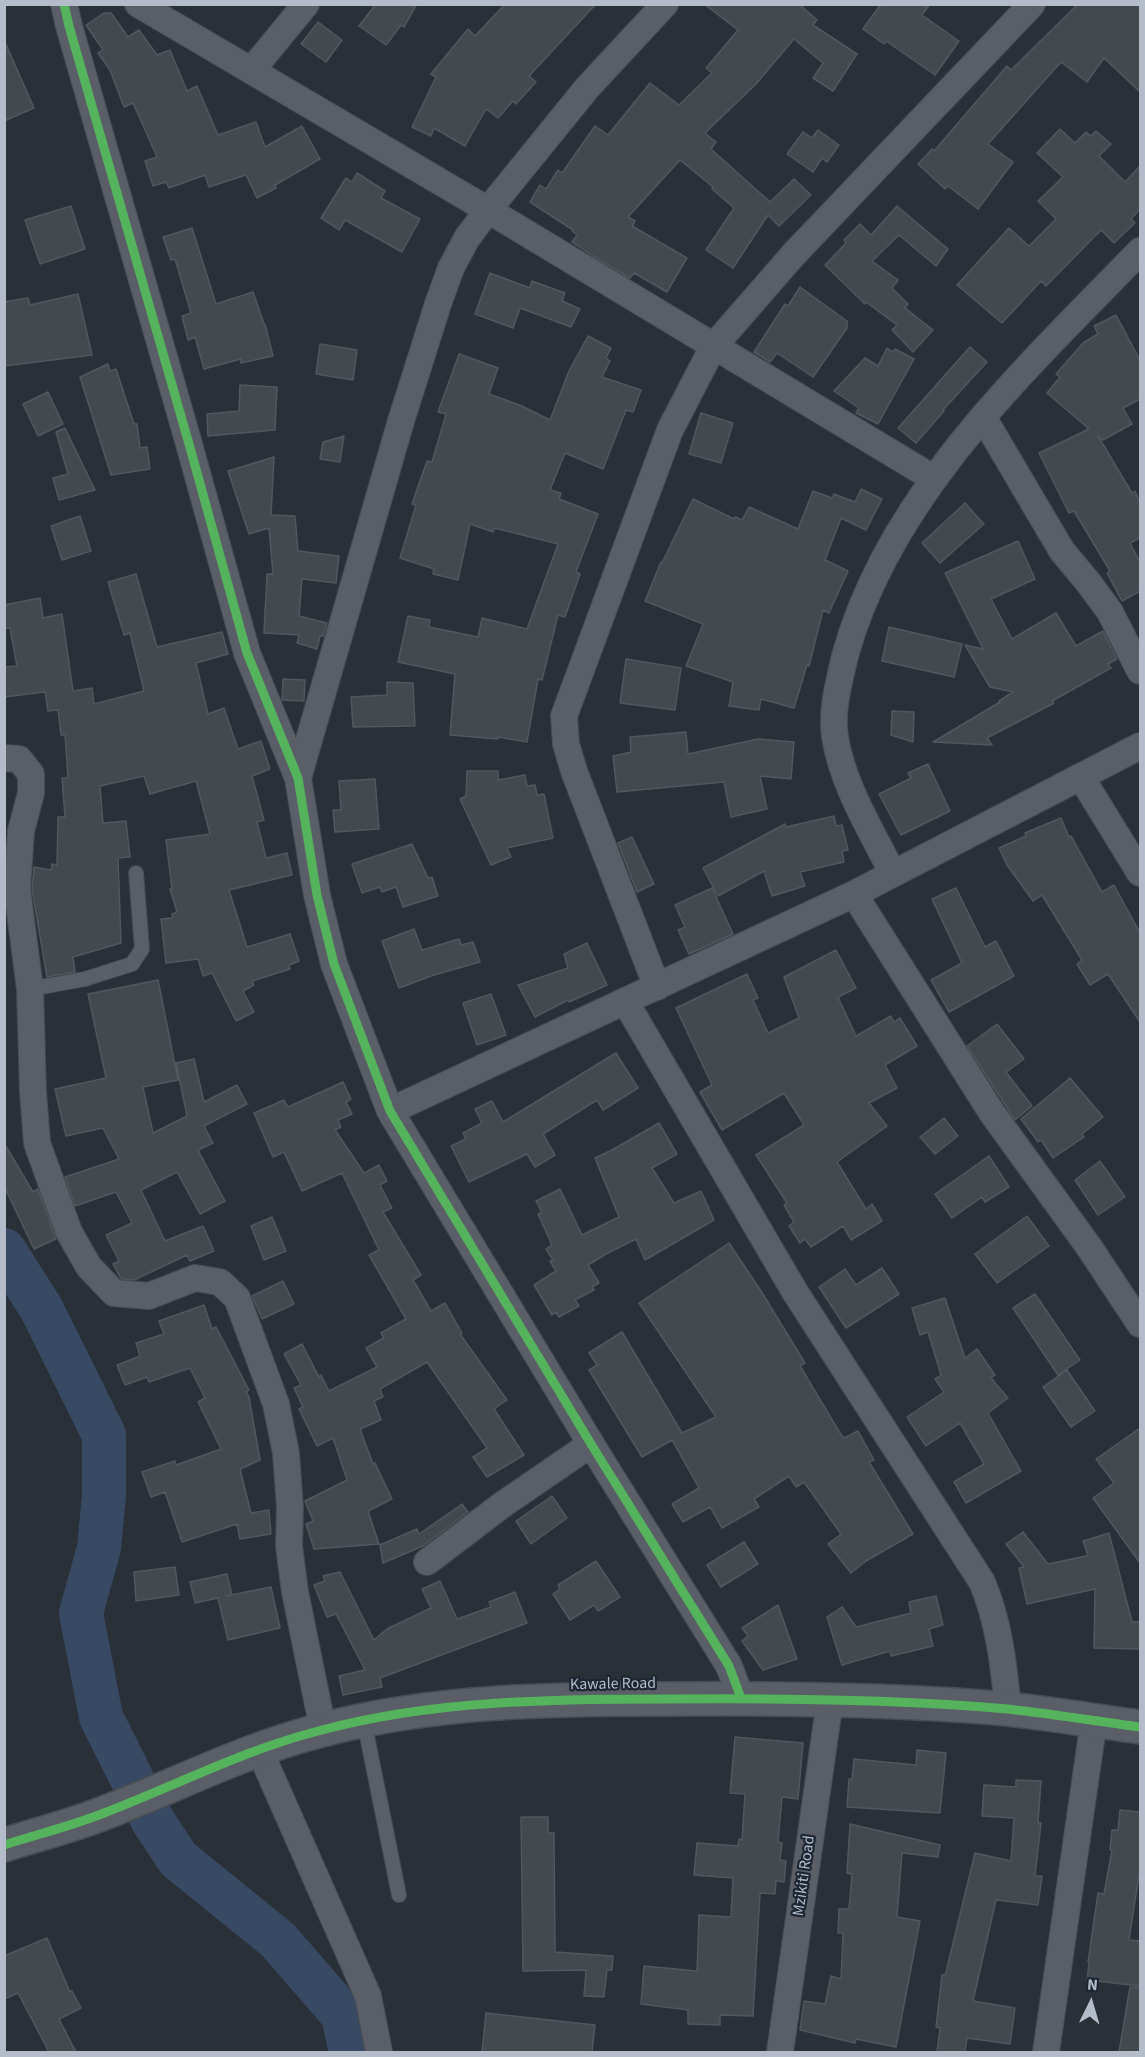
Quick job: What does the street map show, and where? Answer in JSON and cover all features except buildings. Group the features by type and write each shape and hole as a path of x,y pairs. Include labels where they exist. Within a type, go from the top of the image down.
{"street":[{"path":"64,4 247,653 298,778 317,895 334,964 390,1111 591,1444 729,1666 741,1698"},
{"path":"138,4 488,210 933,478"},
{"path":"251,71 306,4"},
{"path":"298,778 401,421 451,268 488,210 587,88 665,4"},
{"path":"657,987 574,771 566,744 564,716 670,430 713,347 794,254 1032,4"},
{"path":"893,874 843,772 835,735 835,702 851,634 887,549 933,478 983,417 1140,251"},
{"path":"983,417 1062,551 1110,612 1140,671"},
{"path":"390,1111 854,894 1140,746"},
{"path":"4,758 20,759 31,774 31,792 21,831 17,889 30,989 37,1143 69,1232 89,1267 114,1293 148,1296 195,1278 220,1282 237,1298 276,1404 286,1453 290,1508 289,1546 295,1592 323,1729"},
{"path":"1081,777 1140,873"},
{"path":"854,894 992,1113 1089,1247 1140,1324"},
{"path":"625,1001 795,1292 982,1582 991,1604 997,1629 1005,1670 1008,1710"},
{"path":"427,1562 502,1505 591,1444"},
{"name":"Kawale Road","path":"4,1845 103,1814 259,1749 323,1729 407,1712 486,1704 593,1699 741,1698 920,1703 1008,1710 1140,1727"},
{"name":"Mzikiti Road","path":"780,2052 830,1700"},
{"path":"1046,2052 1094,1720"},
{"path":"259,1749 368,1996 379,2052"}],"lane":[{"path":"30,989 85,980 132,964 142,949 136,873"},
{"path":"364,1721 399,1895"}],"waterway":[{"path":"4,1250 41,1308 104,1435 104,1495 99,1548 81,1613 101,1717 153,1821 178,1859 278,1940 343,2015 351,2052"}],"cycle path":[{"path":"64,4 247,653 298,778 317,895 334,964 390,1111 591,1444 729,1666 741,1698"},
{"path":"4,1845 92,1818 239,1757 294,1738 364,1720 451,1707 582,1700 839,1700 1008,1709 1140,1727"}]}
